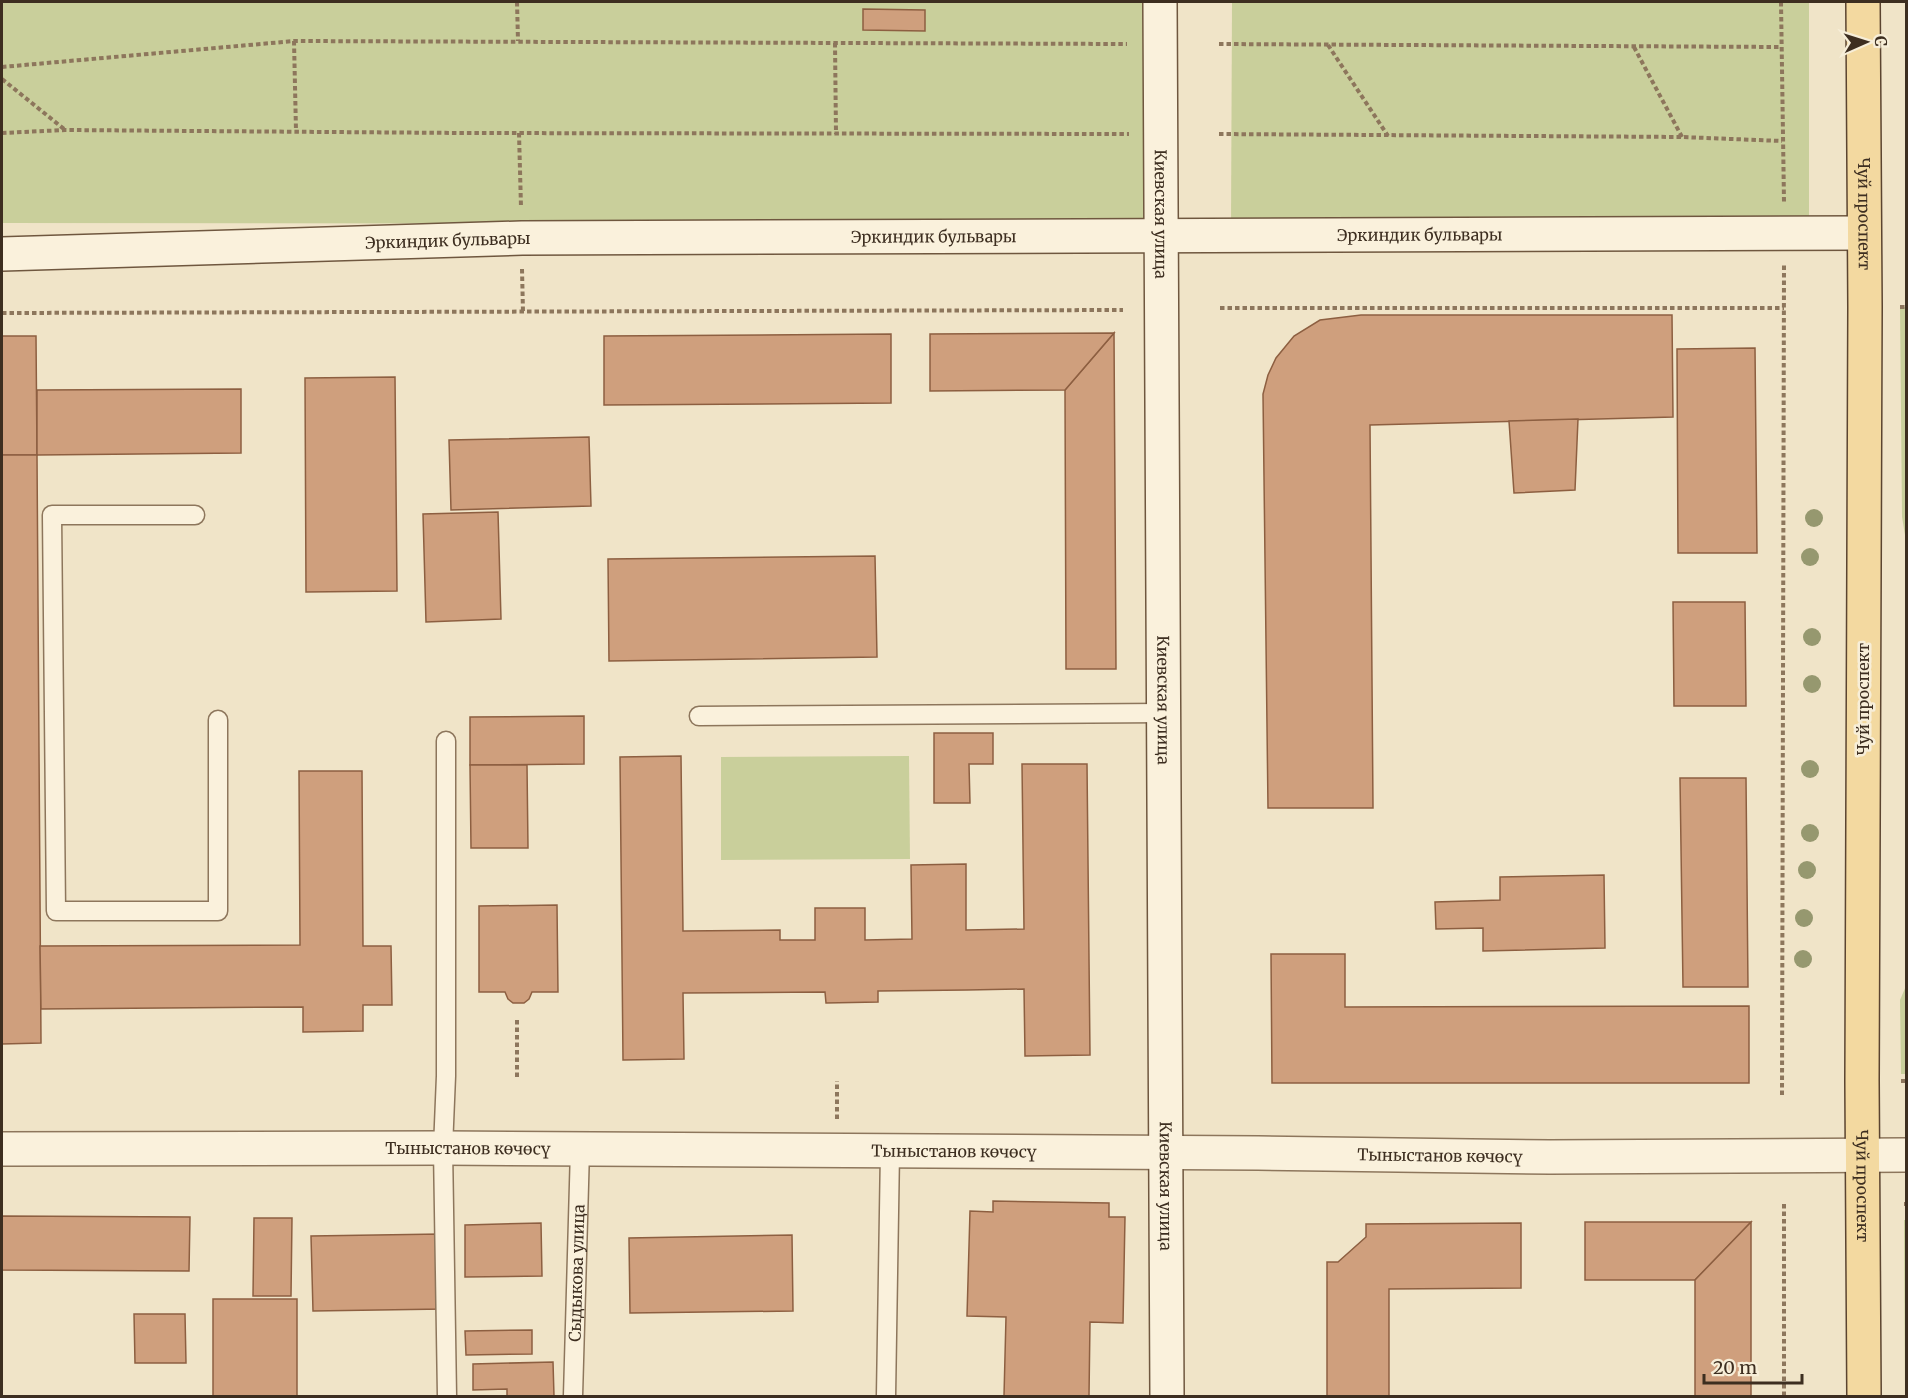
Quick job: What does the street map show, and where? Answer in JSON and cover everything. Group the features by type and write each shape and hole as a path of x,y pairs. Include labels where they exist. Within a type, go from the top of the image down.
{"main road":[{"name":"Чуй проспект","path":"1863,2 1862,1155 1864,1396"}],"street":[{"name":"Киевская улица","path":"1160,2 1167,1396"},
{"name":"Эркиндик бульвары","path":"2,254 522,238 1864,233"},
{"name":"Тыныстанов көчөсү","path":"2,1149 443,1148 1550,1157 1906,1155"}],"lane":[{"path":"195,516 52,515 56,911 218,911 218,720"},
{"path":"699,716 1164,713"},
{"path":"446,741 446,1076 443,1148 447,1396"},
{"name":"Сыдыкова улица","path":"573,1396 580,1149"},
{"path":"886,1396 890,1151"}],"path":[{"path":"517,2 518,41"},
{"path":"1781,2 1784,212"},
{"path":"294,41 296,131"},
{"path":"2,67 294,41 1132,44"},
{"path":"835,43 836,134"},
{"path":"1219,44 1781,47"},
{"path":"1328,45 1388,135"},
{"path":"1634,46 1682,137"},
{"path":"2,79 65,130"},
{"path":"2,133 65,130 1134,134"},
{"path":"1219,134 1682,137 1782,141"},
{"path":"1782,1095 1784,255"},
{"path":"1900,307 1906,307"},
{"path":"1220,308 1784,308"},
{"path":"2,313 1124,310"},
{"path":"517,1020 517,1078"},
{"path":"1901,1081 1906,1081"},
{"path":"1784,1203 1784,1396"}],"green space":[{"path":"2,2 1151,2 1152,224 2,223"},
{"path":"1232,2 1809,2 1809,223 1231,224"},
{"path":"1900,307 1906,307 1906,541 1902,517"},
{"path":"909,756 910,859 721,860 721,757"},
{"path":"1906,986 1906,1074 1901,1074 1900,1000"},
{"path":"1904,1220 1906,1220 1906,1396 1905,1396"}],"building":[{"path":"863,9 925,10 925,31 863,30"},
{"path":"1361,315 1672,315 1673,417 1370,425 1373,808 1268,808 1263,394 1276,358 1294,336 1320,320"},
{"path":"1114,333 1116,669 1066,669 1065,390"},
{"path":"1114,333 1065,390 930,391 930,334"},
{"path":"891,334 891,403 604,405 604,336"},
{"path":"2,336 36,336 37,455 2,455"},
{"path":"1755,348 1757,553 1678,553 1677,349"},
{"path":"395,377 397,591 306,592 305,378"},
{"path":"241,389 241,453 37,455 37,390"},
{"path":"1578,419 1575,490 1514,493 1509,421"},
{"path":"589,437 591,506 451,510 449,440"},
{"path":"2,455 37,455 41,1043 2,1044"},
{"path":"498,512 501,619 426,622 423,514"},
{"path":"875,556 877,657 609,661 608,559"},
{"path":"1673,602 1745,602 1746,706 1674,706"},
{"path":"584,716 584,764 470,765 470,717"},
{"path":"934,733 993,733 993,764 969,764 970,803 934,803"},
{"path":"681,756 683,931 780,930 780,940 815,940 815,908 865,908 865,940 912,939 911,865 966,864 966,930 1024,929 1022,764 1087,764 1090,1055 1025,1056 1024,989 878,991 878,1002 826,1003 825,992 683,993 684,1059 623,1060 620,757"},
{"path":"470,765 527,765 528,848 471,848"},
{"path":"299,771 362,771 363,946 391,946 392,1005 363,1005 363,1031 303,1032 303,1007 41,1009 40,946 300,945"},
{"path":"1680,778 1746,778 1748,987 1683,987"},
{"path":"1604,875 1605,948 1483,951 1483,928 1436,929 1435,902 1500,900 1500,877"},
{"path":"557,905 558,992 532,992 524,1003 513,1003 505,992 479,992 479,906"},
{"path":"1271,954 1345,954 1345,1007 1749,1006 1749,1083 1272,1083"},
{"path":"993,1201 1109,1203 1109,1217 1125,1217 1123,1323 1090,1322 1089,1396 1004,1396 1006,1317 967,1316 970,1211 993,1212"},
{"path":"2,1216 190,1217 189,1271 2,1270"},
{"path":"254,1218 292,1218 291,1296 253,1296"},
{"path":"1585,1222 1751,1222 1695,1280 1585,1280"},
{"path":"1751,1222 1751,1396 1695,1396 1695,1280"},
{"path":"541,1223 542,1276 465,1277 465,1225"},
{"path":"1521,1223 1521,1288 1389,1289 1389,1396 1327,1396 1327,1262 1338,1262 1366,1237 1366,1224"},
{"path":"441,1234 443,1309 313,1311 311,1236"},
{"path":"792,1235 793,1311 630,1313 629,1238"},
{"path":"213,1299 297,1299 297,1396 213,1396"},
{"path":"134,1314 185,1314 186,1363 135,1363"},
{"path":"532,1330 532,1354 466,1355 465,1331"},
{"path":"553,1362 554,1396 507,1396 507,1389 473,1390 473,1364"}]}
